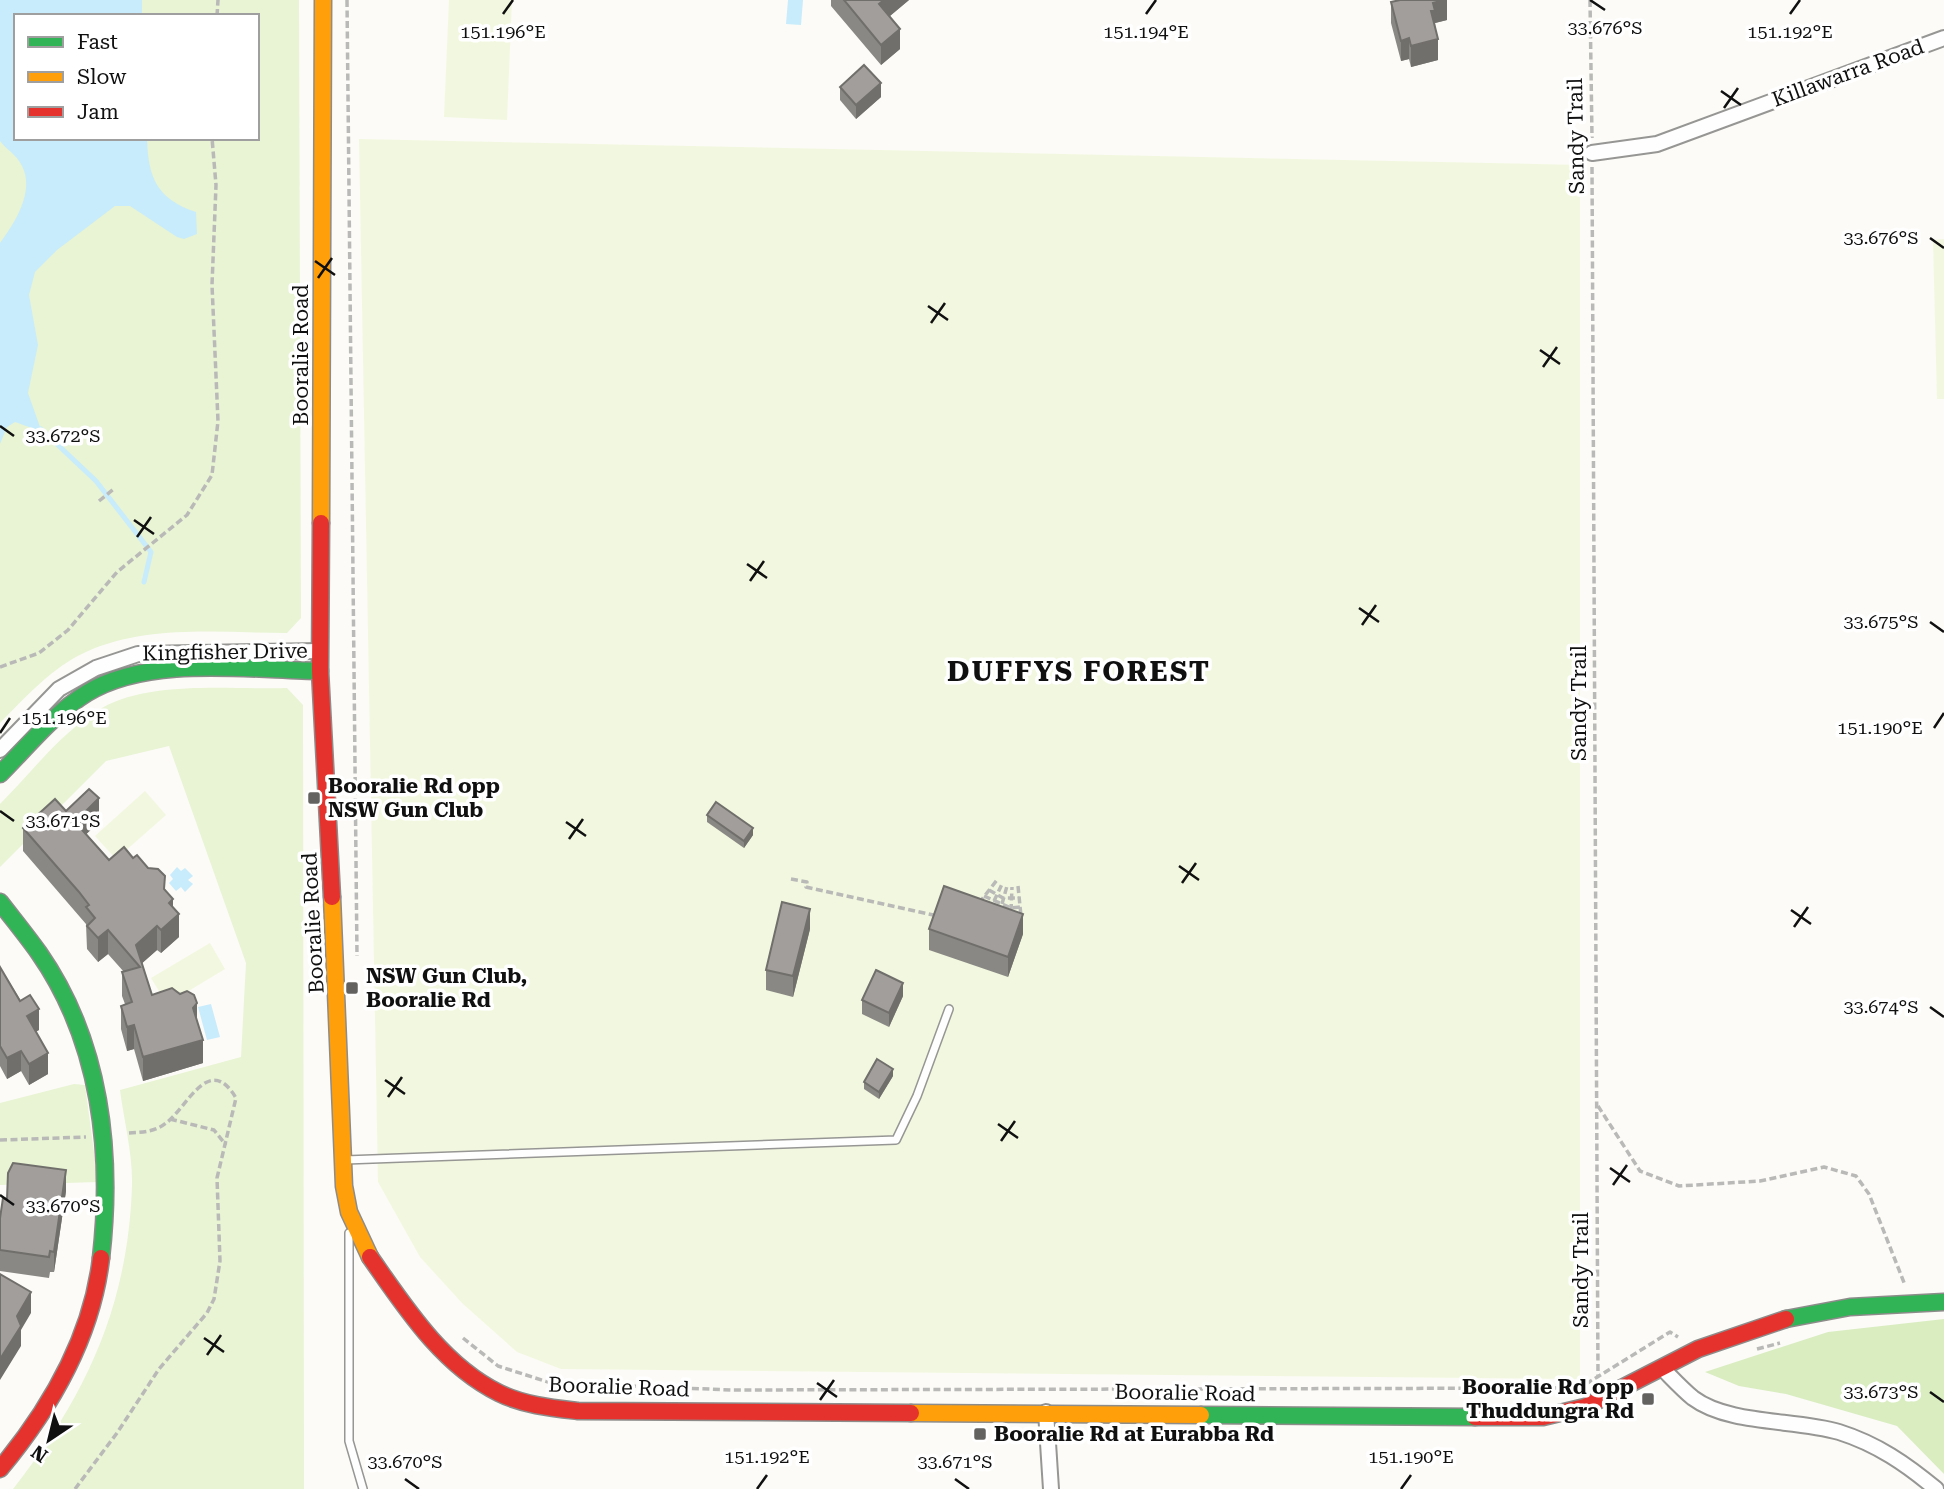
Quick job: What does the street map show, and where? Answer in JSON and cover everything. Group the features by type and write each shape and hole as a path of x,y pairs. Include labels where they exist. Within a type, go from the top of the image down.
{"street":[{"name":"Booralie Road","path":"323,0 320,671 344,1186 349,1212 363,1247 420,1328 481,1382 501,1394 527,1402 578,1410 1543,1417 1566,1415 1594,1405 1697,1350 1803,1315 1944,1302"},
{"name":"Killawarra Road","path":"1592,153 1657,144 1944,37"},
{"name":"Kingfisher Drive","path":"0,750 59,690 96,668 138,654 320,652"},
{"name":"Kingfisher Drive","path":"0,774 62,712 88,692 117,678 151,671 320,671"},
{"path":"0,902 40,952 84,1042 103,1105 109,1183 107,1228 89,1314 55,1392 30,1433 0,1469"},
{"path":"1662,1368 1694,1398 1706,1405 1741,1415 1818,1427 1866,1442 1899,1459 1936,1489"},
{"path":"1046,1412 1051,1489"}],"lane":[{"path":"344,1160 897,1140 917,1096 949,1009"},
{"path":"349,1212 349,1441 363,1489"}],"path":[{"path":"347,0 357,957"},
{"name":"Sandy Trail","path":"1590,0 1598,1376 1594,1405"},
{"path":"0,667 50,646 77,621 117,572 181,522 200,499 212,475 216,454 218,366 212,285 216,185 212,140"},
{"path":"99,501 116,488"},
{"path":"791,878 807,882 806,887 940,917"},
{"path":"978,904 997,880"},
{"path":"989,910 1002,884"},
{"path":"999,914 1003,898 1010,886 1011,918"},
{"path":"1018,886 1023,928"},
{"path":"989,890 1003,898 1019,898"},
{"path":"984,896 1011,908 1020,906"},
{"path":"75,1489 117,1433 159,1369 207,1313 214,1299 220,1261 217,1178 236,1098 230,1088 220,1081 207,1081 197,1087 170,1119 153,1131 129,1133"},
{"path":"1596,1104 1640,1171 1679,1186 1760,1181 1824,1167 1856,1176 1869,1194 1913,1303"},
{"path":"170,1119 214,1130 226,1145"},
{"path":"0,1140 88,1137"},
{"path":"457,1333 498,1366 551,1383 720,1390 1580,1388 1670,1332 1697,1350"},
{"path":"1755,1350 1781,1343"}],"green space":[{"path":"0,0 299,0 301,618 287,633 185,632 134,637 86,652 40,683 0,723"},
{"path":"449,0 512,0 507,120 444,117"},
{"path":"359,139 1580,165 1580,1379 561,1369 517,1352 462,1303 420,1257 378,1182"},
{"path":"1944,239 1944,399 1937,399 1933,240"},
{"path":"192,688 287,688 303,705 304,1489 13,1489 62,1419 82,1384 112,1310 129,1230 132,1186 130,1150 120,1090 241,1057 246,963 169,746 106,761 0,867 0,804 74,728 102,708 122,699 144,693"},
{"path":"145,791 166,815 116,859 95,836"},
{"path":"210,943 225,969 167,1004 151,978"},
{"path":"74,1084 85,1085 98,1182 0,1185 0,1103"},
{"path":"1944,1319 1944,1474 1897,1426 1786,1394 1739,1386 1705,1372 1828,1332"}],"water":[{"path":"0,0 142,0 142,14 14,14 14,140 147,140 152,175 163,193 182,207 196,212 197,234 184,239 177,237 130,206 115,206 57,250 35,272 29,295 38,345 28,393 40,427 37,430 15,422 7,427 0,444 0,243 22,206 26,186 20,162 0,141"},
{"path":"788,0 803,0 801,25 786,24"},
{"path":"177,867 181,871 185,868 193,876 188,880 193,884 185,892 181,887 176,891 169,883 173,879 170,875"},
{"path":"211,1004 220,1037 207,1040 198,1007"}],"building":[{"path":"844,0 884,0 879,4 900,29 881,45"},
{"path":"1444,0 1433,3 1435,11 1431,11 1438,39 1411,46 1409,38 1401,41 1391,2"},
{"path":"864,65 881,83 856,105 840,87"},
{"path":"89,789 99,798 75,822 109,860 124,847 133,858 137,855 148,868 158,869 165,876 164,889 173,899 169,903 179,914 161,930 157,926 136,945 152,995 172,988 180,994 187,991 194,995 197,1003 193,1008 203,1040 143,1057 134,1025 127,1027 121,1006 132,1002 122,972 140,967 108,930 98,938 87,926 95,918 86,907 89,905 23,828 55,799 66,811"},
{"path":"716,802 753,828 744,841 707,815"},
{"path":"944,886 1023,914 1008,957 929,929"},
{"path":"782,902 810,909 793,976 766,970"},
{"path":"0,967 20,1001 30,995 39,1009 27,1016 48,1053 29,1064 21,1051 7,1058 0,1046"},
{"path":"876,970 903,983 889,1013 862,1000"},
{"path":"877,1059 893,1069 879,1092 864,1082"},
{"path":"13,1163 66,1170 54,1252 50,1251 49,1257 0,1250 0,1218 3,1198 7,1199 8,1173"},
{"path":"0,1274 31,1292 17,1316 21,1326 0,1359"}],"waterway":[{"path":"41,429 96,481 151,552 144,582"}],"traffic: fast":[{"path":"0,774 41,731 75,701 112,681 140,673 200,667 320,671"},
{"path":"0,902 39,953 60,987 77,1023 89,1061 103,1139 105,1179 101,1258"},
{"path":"1786,1319 1850,1307 1944,1302"},
{"path":"1201,1415 1475,1417"}],"traffic: slow":[{"path":"321,523 323,0"},
{"path":"332,897 344,1186 349,1212 370,1257"},
{"path":"911,1413 1201,1415"}],"traffic: jam":[{"path":"321,523 320,671 332,897"},
{"path":"370,1257 411,1315 442,1351 479,1381 518,1400 578,1411 911,1413"},
{"path":"0,1469 36,1422 66,1370 88,1315 101,1258"},
{"path":"1475,1417 1543,1417 1585,1407 1698,1349 1786,1319"}],"place":[{"name":"Booralie Rd opp NSW Gun Club","path":"314,798"},
{"name":"NSW Gun Club, Booralie Rd","path":"352,988"},
{"name":"Booralie Rd opp Thuddungra Rd","path":"1648,1399"},
{"name":"Booralie Rd at Eurabba Rd","path":"980,1434"}],"district":[{"name":"DUFFYS FOREST","path":"1079,671"}]}
